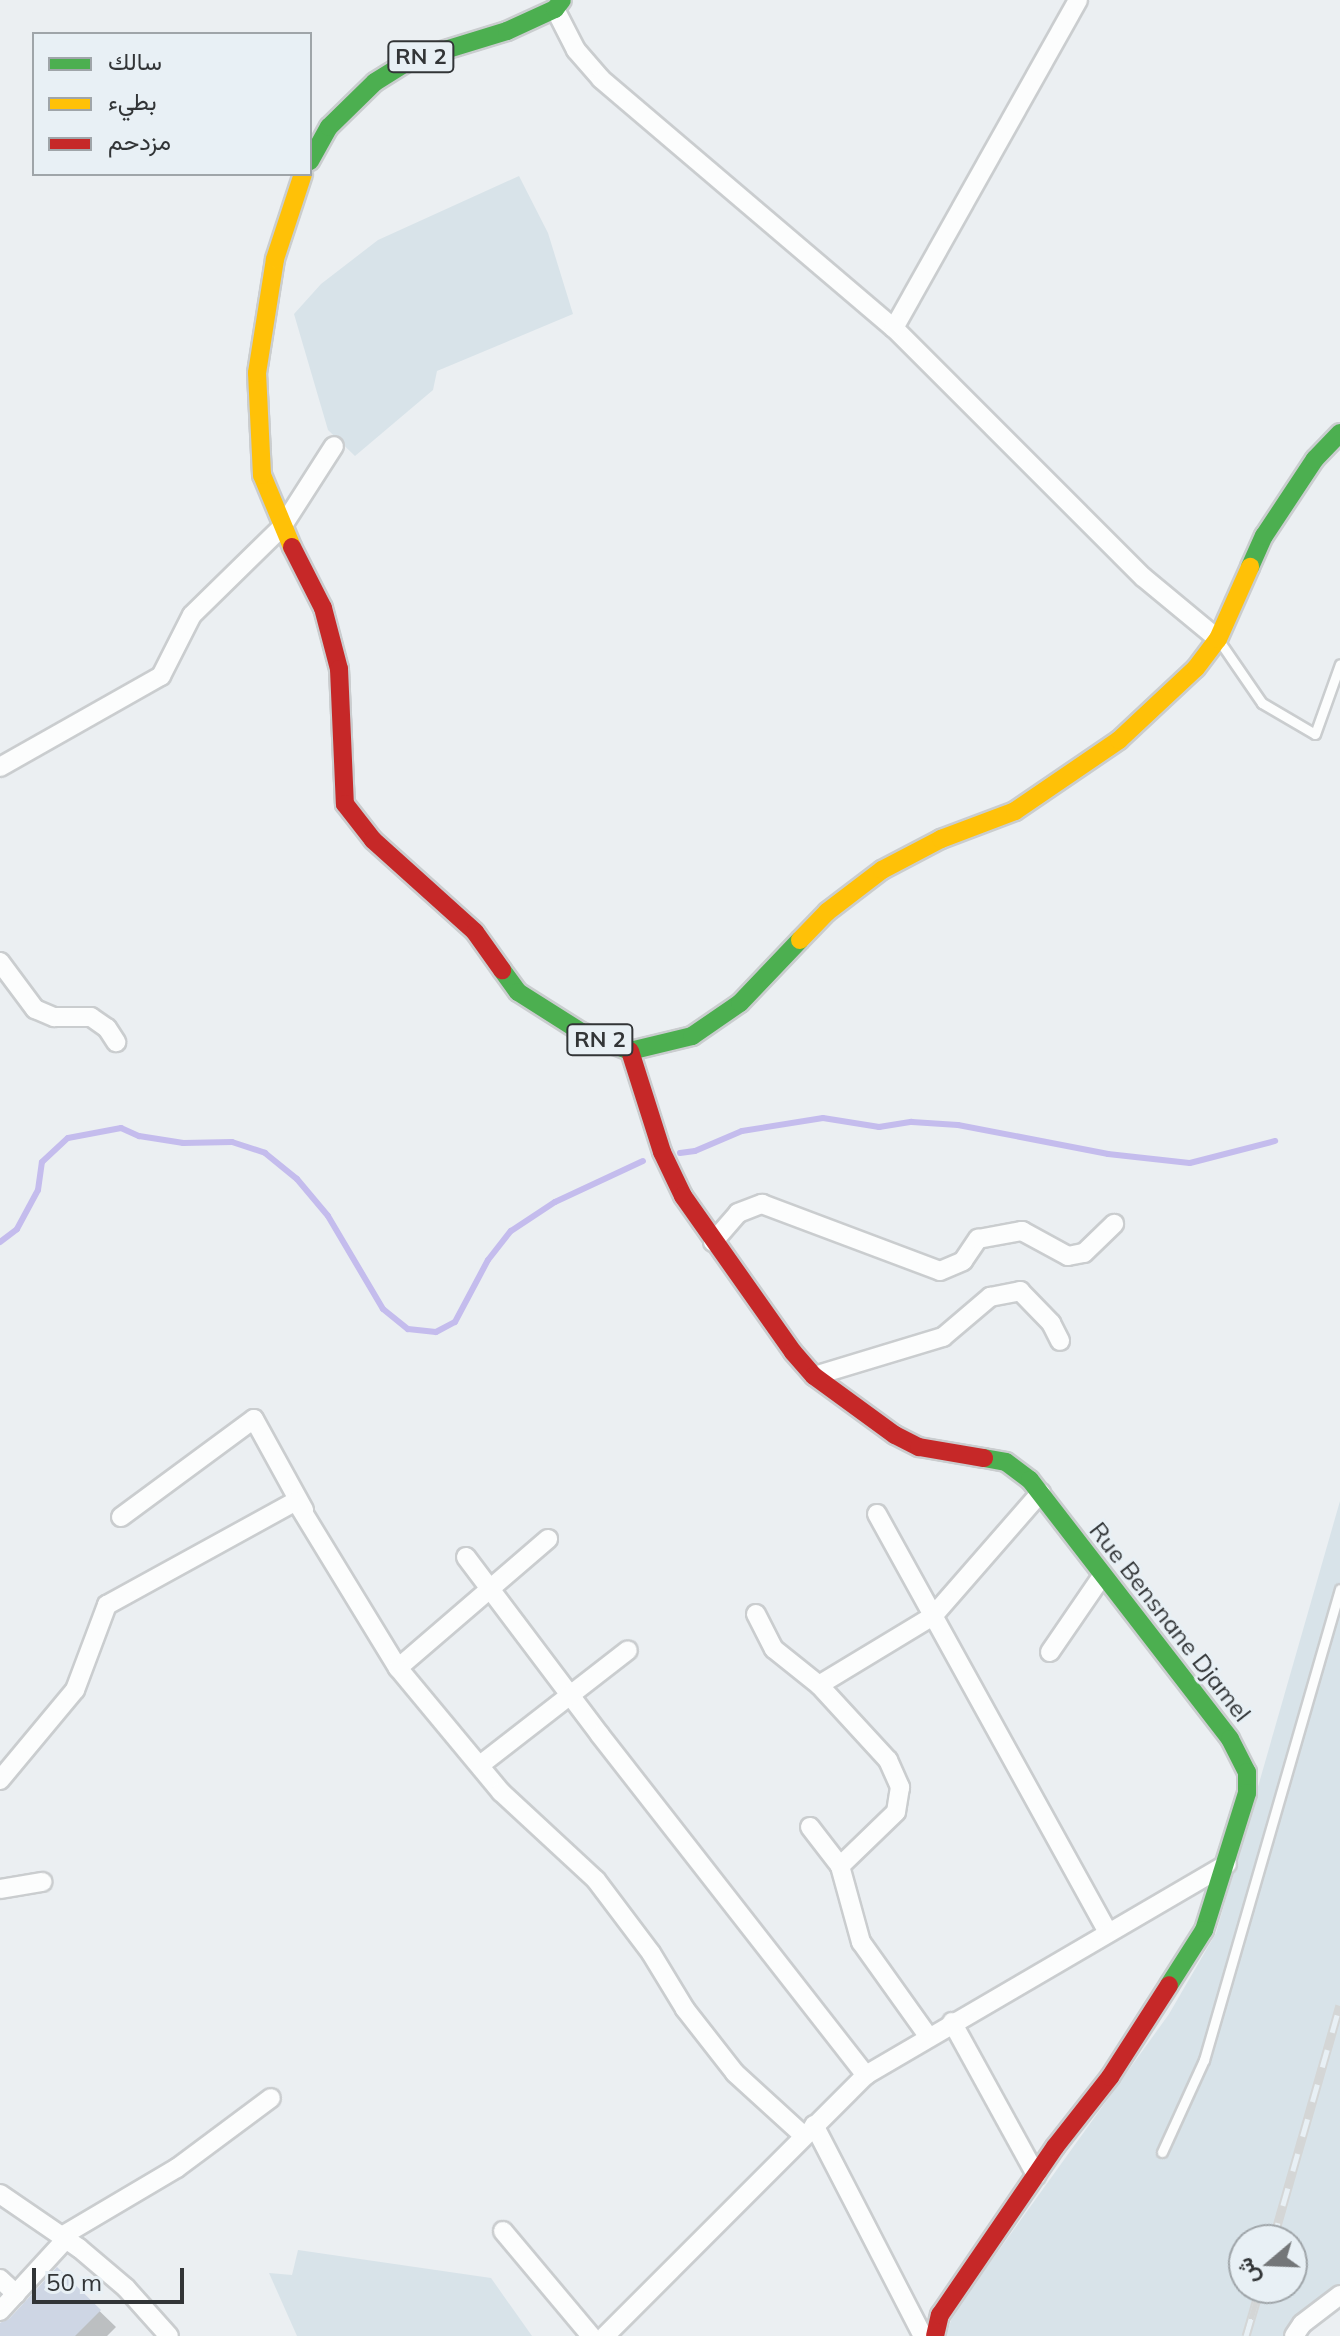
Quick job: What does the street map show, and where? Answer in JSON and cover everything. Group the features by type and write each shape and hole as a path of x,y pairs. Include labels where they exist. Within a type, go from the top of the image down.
{"main road":[{"name":"RN 2","path":"312,157 329,127 375,82 409,61 507,31 559,5"},
{"name":"RN 2","path":"302,176 275,259 257,373 262,475 282,527 323,608 339,669 345,804 373,840 475,932 518,992 581,1032 630,1051 692,1036 740,1003 827,912 882,870 941,839 1015,811 1119,740 1196,668 1218,639 1264,536 1315,459 1340,433"},
{"name":"Rue Bensnane Djamel","path":"630,1051 662,1152 683,1196 713,1242 814,1376 895,1435 919,1447 1006,1462 1041,1492 1102,1576 1239,1751 1247,1772 1247,1793 1204,1930 1110,2077 1036,2175 940,2315 935,2336"}],"street":[{"path":"894,328 1078,0"},
{"path":"559,5 576,50 601,79 894,328 1143,577 1218,639"},
{"path":"0,767 161,676 192,615 282,527 334,446"},
{"path":"0,962 35,1009 48,1016 91,1017 107,1028 116,1042"},
{"path":"713,1242 738,1213 762,1204 940,1271 963,1261 978,1239 1022,1231 1068,1256 1084,1253 1114,1224"},
{"path":"814,1376 943,1337 990,1297 1020,1291 1051,1323 1060,1341"},
{"path":"121,1517 254,1419 309,1520 398,1668 501,1792 596,1880 651,1953 685,2009 735,2073 809,2130 923,2336"},
{"path":"819,1685 933,1616 1041,1492"},
{"path":"0,1780 75,1690 107,1605 296,1501 309,1520"},
{"path":"877,1514 1108,1933"},
{"path":"398,1668 548,1539"},
{"path":"466,1557 866,2075"},
{"path":"1050,1652 1102,1576"},
{"path":"756,1614 774,1649 819,1685 888,1760 900,1787 896,1812 840,1866"},
{"path":"480,1765 628,1650"},
{"path":"810,1827 840,1866 861,1942 928,2036"},
{"path":"605,2336 866,2075 1227,1864"},
{"path":"0,1889 42,1882"},
{"path":"952,2022 1036,2175"},
{"path":"0,2311 64,2237 177,2168 271,2098"},
{"path":"0,2194 64,2237 126,2288 169,2336"},
{"path":"503,2231 591,2336"},
{"path":"0,2279 16,2294"},
{"path":"1294,2336 1302,2324 1340,2295"}],"lane":[{"path":"1218,639 1262,703 1315,734 1340,664"},
{"path":"1162,2152 1204,2060 1340,1589"}],"shaded area":[{"path":"519,176 548,233 573,314 437,371 433,390 355,456 328,430 294,314 321,284 378,240"},
{"path":"1340,1501 1340,2295 1299,2336 946,2336 953,2314 1169,2014 1216,1933"},
{"path":"298,2250 491,2278 532,2336 297,2336 269,2273 292,2275"}],"building":[{"path":"57,2267 101,2310 75,2336 0,2336 0,2323 9,2319"}],"waterway":[{"path":"680,1153 695,1151 742,1131 823,1118 879,1127 912,1122 958,1125 1108,1154 1190,1163 1275,1141"},
{"path":"0,1242 17,1229 38,1190 42,1162 68,1138 121,1128 139,1136 183,1143 232,1142 265,1153 297,1179 328,1216 383,1309 408,1329 436,1332 455,1322 488,1260 511,1231 555,1202 643,1161"}],"railway":[{"path":"1278,2224 1340,2005"},
{"path":"1246,2336 1255,2304"}],"traffic: fast":[{"path":"312,157 329,127 375,82 409,61 507,31 555,9 562,0"},
{"path":"1250,567 1264,536 1315,459 1340,433"},
{"path":"502,970 518,992 581,1032 630,1051 692,1036 740,1003 800,940"},
{"path":"984,1458 1006,1462 1030,1480 1230,1739 1247,1772 1247,1793 1204,1930 1169,1985"}],"traffic: slow":[{"path":"292,547 262,475 257,373 275,259 302,176"},
{"path":"800,940 827,912 882,870 941,839 1015,811 1119,740 1196,668 1218,639 1250,567"}],"traffic: jam":[{"path":"292,547 323,608 339,669 345,804 373,840 475,932 502,970"},
{"path":"630,1051 662,1152 683,1196 793,1352 814,1376 895,1435 919,1447 984,1458"},
{"path":"935,2336 940,2315 1055,2147 1110,2077 1169,1985"}]}
